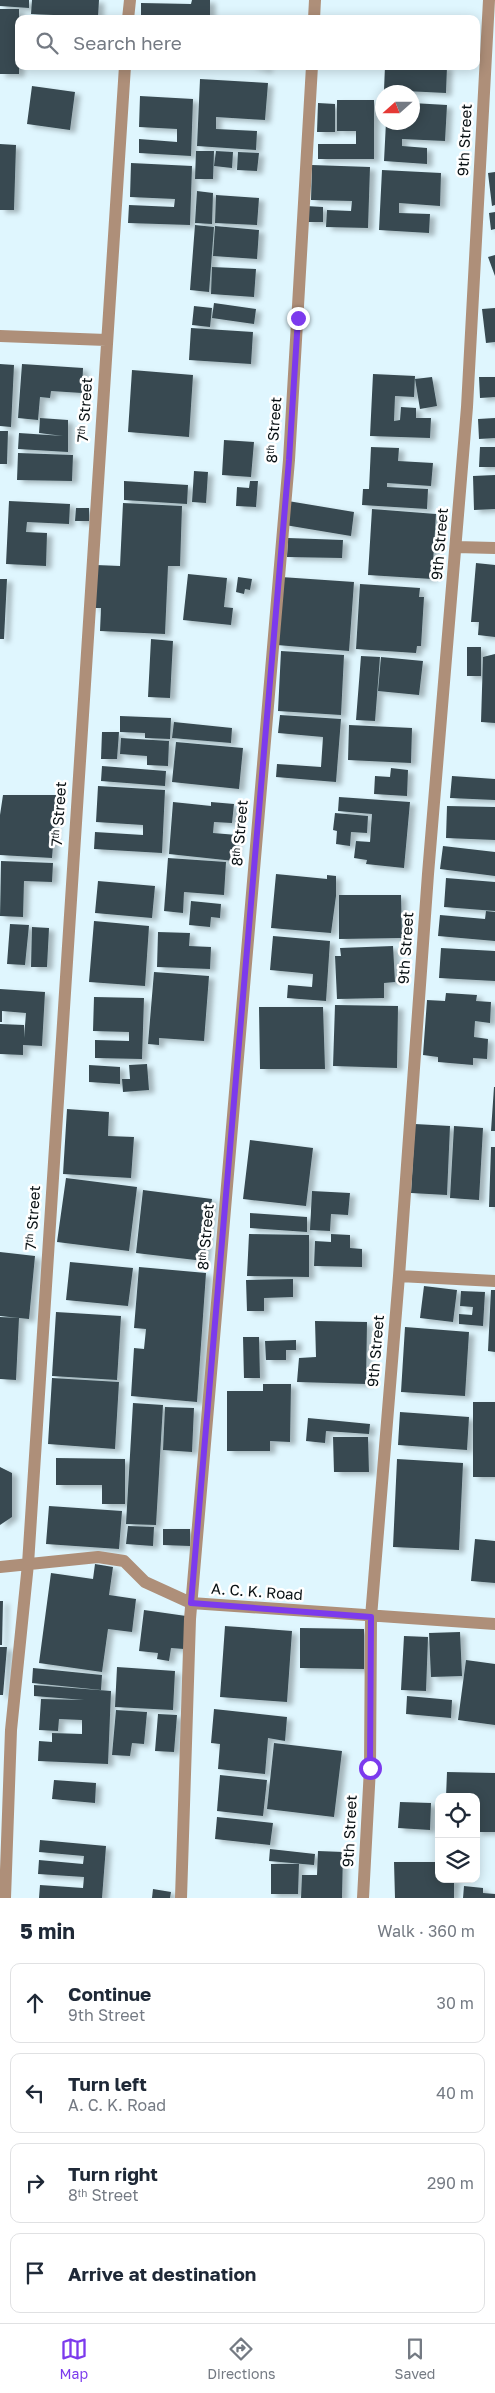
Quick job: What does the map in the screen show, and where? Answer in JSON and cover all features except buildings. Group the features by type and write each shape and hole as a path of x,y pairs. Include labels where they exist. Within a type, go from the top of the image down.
{"street":[{"path":"128,15 130,0"},
{"path":"314,15 315,0"},
{"name":"9th Street","path":"363,1898 370,1768 371,1617 399,1276 428,874 467,407 489,0"},
{"name":"7ᵗʰ Street","path":"5,1898 11,1730 28,1564 125,70"},
{"name":"8ᵗʰ Street","path":"181,1898 191,1603 289,460 312,70"},
{"path":"0,336 106,340"},
{"path":"456,548 495,548"},
{"path":"399,1276 495,1281"},
{"name":"A. C. K. Road","path":"0,1567 98,1557 124,1561 145,1582 191,1603 371,1617 495,1624"}],"route":[{"path":"298,318 289,460 191,1603 371,1617 370,1768"}]}
